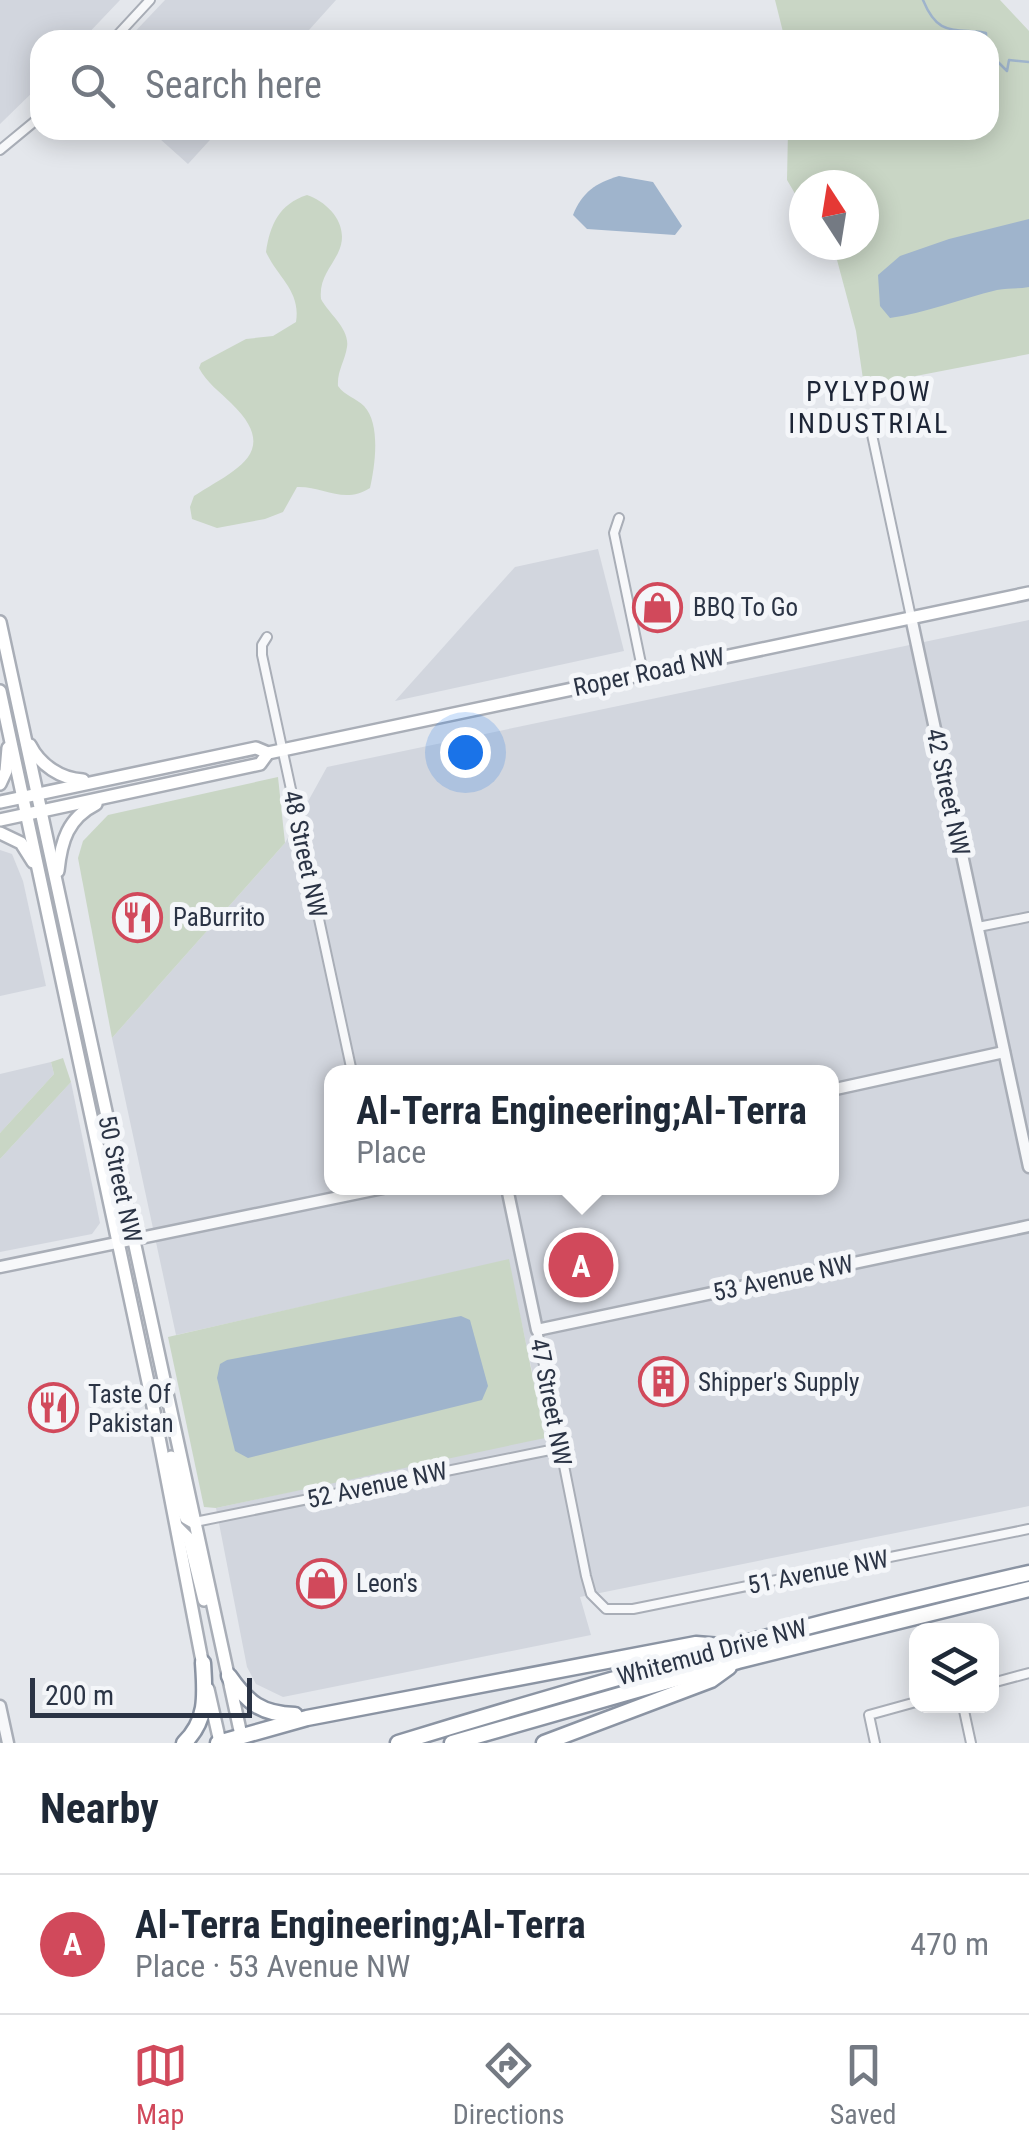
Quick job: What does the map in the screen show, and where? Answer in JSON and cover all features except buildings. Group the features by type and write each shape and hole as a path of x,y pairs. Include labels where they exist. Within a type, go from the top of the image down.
{"highway":[{"name":"Whitemud Drive NW","path":"452,1743 735,1654 1029,1573"},
{"name":"Whitemud Drive NW","path":"398,1743 572,1690 1029,1589"},
{"path":"219,1742 321,1715 696,1644 735,1654 711,1680 544,1743"},
{"path":"184,1743 197,1728 203,1712 203,1663"},
{"path":"229,1676 250,1704 261,1711 321,1715"}],"main road":[{"name":"Roper Road NW","path":"0,802 256,748 268,753 283,750 1029,592"},
{"name":"50 Street NW","path":"0,622 241,1735"},
{"name":"50 Street NW","path":"0,691 151,1396 219,1742"},
{"path":"24,732 40,762 51,769 74,779 102,780"},
{"path":"0,784 7,764 9,733"},
{"name":"Roper Road NW","path":"0,820 260,764 268,753"},
{"path":"56,885 60,850 68,828 80,814 109,797"},
{"path":"0,833 21,843 39,871"},
{"path":"151,1396 168,1443 183,1511 186,1518 195,1522"},
{"path":"177,1527 188,1539 206,1608 220,1636"}],"street":[{"path":"122,30 150,0"},
{"path":"0,150 30,125"},
{"name":"42 Street NW","path":"868,416 1029,1167"},
{"path":"618,518 614,533 643,673"},
{"name":"48 Street NW","path":"267,637 262,655 350,1065"},
{"path":"978,927 1029,917"},
{"path":"839,1088 1004,1052"},
{"path":"0,1267 346,1195"},
{"name":"47 Street NW","path":"508,1195 591,1594 606,1610"},
{"name":"53 Avenue NW","path":"537,1330 1029,1226"},
{"name":"52 Avenue NW","path":"195,1522 560,1448"},
{"name":"51 Avenue NW","path":"606,1610 633,1610 1029,1529"},
{"path":"999,1681 1029,1673"},
{"path":"876,1743 870,1715 909,1704"},
{"path":"0,1706 8,1743"},
{"path":"964,1713 972,1743"}],"shaded area":[{"path":"0,0 120,0 92,30 30,30 30,95 0,124"},
{"path":"165,0 336,0 309,30 136,30"},
{"path":"161,140 210,140 188,164"},
{"path":"598,549 624,651 395,701 515,567"},
{"path":"1029,620 1029,1506 580,1597 591,1635 283,1697 256,1684 247,1667 216,1508 546,1436 508,1260 176,1335 112,1038 285,843 327,767"},
{"path":"0,850 12,854 23,881 46,986 0,996"},
{"path":"51,1062 54,1074 0,1133 0,1074"},
{"path":"71,1082 100,1223 92,1234 0,1252 0,1159"}],"green space":[{"path":"775,0 1000,0 1029,31 1029,354 864,386 856,331 837,260 879,260 879,170 789,170 789,183 788,140 999,140 999,30 782,30"},
{"path":"307,195 330,210 342,234 338,253 323,280 321,299 347,340 338,386 364,406 373,423 375,457 370,488 342,495 297,487 283,512 217,528 192,519 190,507 194,496 246,459 253,436 246,421 199,368 201,363 246,339 273,336 296,322 292,293 266,252 277,217 289,204"},
{"path":"278,777 285,843 112,1038 78,858 83,841 108,815"},
{"path":"63,1058 71,1082 0,1159 0,1133 54,1074 51,1062"},
{"path":"509,1259 545,1438 216,1508 204,1507 168,1337"}],"water":[{"path":"619,176 653,182 682,226 675,235 587,229 573,215 591,190"},
{"path":"1029,219 1029,287 997,290 890,318 880,306 878,275 900,256"},
{"path":"461,1316 470,1320 488,1386 482,1400 248,1458 235,1451 217,1378 220,1364"}],"waterway":[{"path":"923,0 934,19 953,30"},
{"path":"999,63 1007,71 1009,60 1029,62"}],"place":[{"name":"BBQ To Go","path":"658,607"},
{"name":"PaBurrito","path":"138,917"},
{"name":"Al-Terra Engineering;Al-Terra","path":"581,1265"},
{"name":"Shipper's Supply","path":"663,1382"},
{"name":"Taste Of Pakistan","path":"53,1408"},
{"name":"Leon's","path":"321,1583"}],"district":[{"name":"PYLYPOW INDUSTRIAL","path":"869,407"}]}
